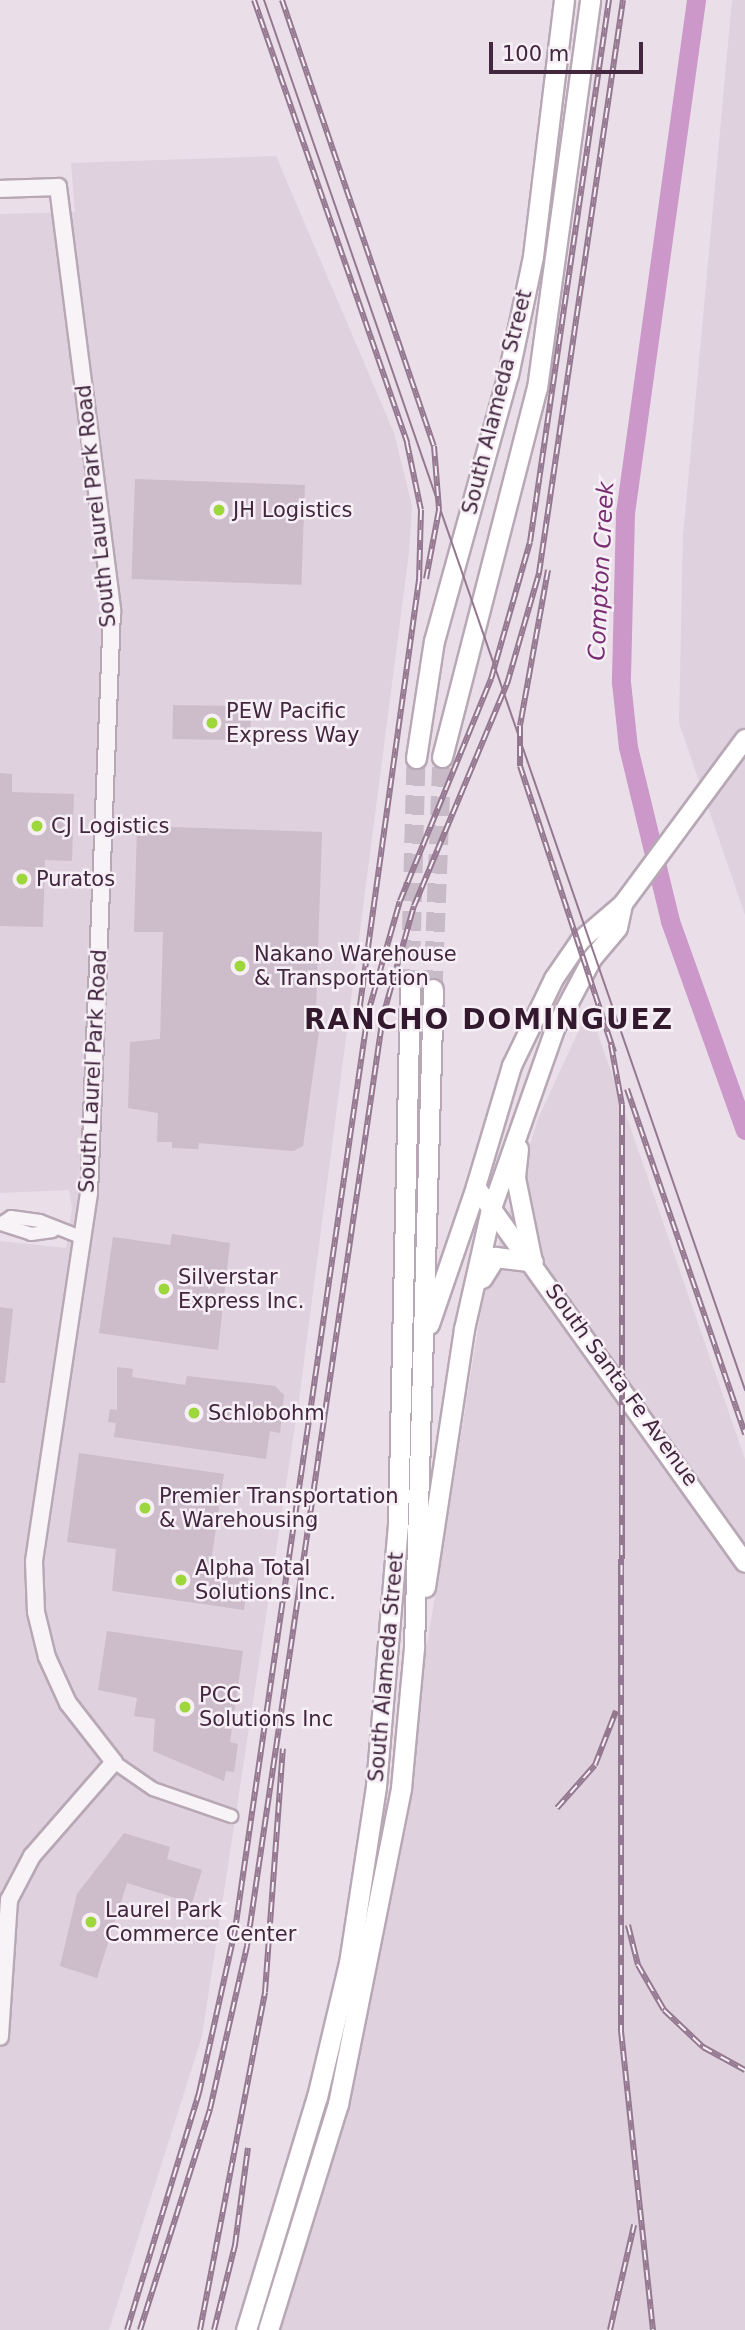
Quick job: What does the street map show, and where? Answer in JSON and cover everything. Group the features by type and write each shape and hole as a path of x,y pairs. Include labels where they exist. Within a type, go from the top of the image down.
{"main road":[{"name":"South Alameda Street","path":"416,758 434,640 508,375 533,256 564,0"},
{"name":"South Alameda Street","path":"442,757 537,388 590,0"},
{"path":"401,1373 425,1334 452,1273 531,1020 580,941 623,904 745,739"},
{"path":"414,1647 464,1329 490,1214 522,1109 555,1029 592,959 618,928 623,904"},
{"name":"South Alameda Street","path":"246,2330 317,2097 368,1852 392,1642 410,988"},
{"name":"South Alameda Street","path":"268,2330 338,2104 369,1965 401,1788 414,1647 433,989"},
{"path":"531,1020 555,1029"},
{"path":"464,1329 488,1262 502,1256 533,1262 516,1178 522,1109"},
{"name":"South Santa Fe Avenue","path":"477,1187 490,1214 533,1262 745,1563"}],"street":[{"name":"South Laurel Park Road","path":"0,189 58,187 112,611 83,1238 34,1562 36,1612 68,1703 114,1762 153,1789 231,1816"},
{"path":"0,1224 31,1234 53,1231 83,1238"},
{"path":"0,2037 9,1900 48,1835 114,1762"}],"shaded area":[{"path":"732,0 745,0 745,915 679,723 683,536"},
{"path":"276,156 394,433 412,506 409,553 299,1400 202,2036 109,2330 0,2330 0,1241 66,1248 72,1208 69,1190 0,1193 0,214 75,212 71,163"},
{"path":"589,1008 745,1459 745,2330 277,2330 367,2018 484,1292 538,1119"}],"building":[{"name":"JH Logistics","path":"135,479 305,485 301,585 132,579"},
{"name":"PEW Pacific Express Way","path":"173,705 251,706 250,740 172,739"},
{"name":"CJ Logistics","path":"0,773 12,774 12,792 74,794 72,861 45,860 43,927 0,926"},
{"name":"Nakano Warehouse & Transportation","path":"137,826 322,832 316,1010 322,1010 303,1146 293,1151 199,1143 198,1149 172,1148 172,1142 157,1142 158,1113 128,1108 130,1042 160,1039 163,932 134,932"},
{"name":"Silverstar Express Inc.","path":"172,1234 230,1243 218,1350 99,1333 113,1237 170,1245"},
{"path":"0,1307 13,1309 5,1383 0,1383"},
{"name":"Schlobohm","path":"117,1367 133,1369 132,1377 185,1385 187,1376 275,1386 284,1395 280,1433 270,1431 266,1459 114,1437 116,1423 108,1422 110,1409 117,1410"},
{"name":"Premier Transportation & Warehousing","path":"79,1453 224,1474 211,1562 250,1569 244,1610 112,1591 116,1549 67,1542"},
{"name":"PCC Solutions Inc","path":"107,1631 243,1651 230,1742 238,1744 234,1772 226,1771 224,1781 153,1751 155,1719 134,1716 137,1698 98,1690"},
{"name":"Laurel Park Commerce Center","path":"124,1833 170,1847 167,1859 202,1870 192,1903 127,1883 97,1978 60,1966 77,1894"}],"waterway":[{"name":"Compton Creek","path":"696,0 625,513 621,682 628,747 670,921 745,1130"}],"tunnel":[{"path":"433,989 442,757"},
{"path":"410,988 416,758"}],"tram line":[{"path":"264,0 745,1390"}],"railway":[{"path":"254,0 407,443 421,510 419,580 359,1012"},
{"path":"282,0 434,446 439,510 426,579"},
{"path":"127,2330 199,2093 235,1930 368,1013 400,901 491,679 530,542 609,0"},
{"path":"140,2330 210,2109 247,1946 383,1016 414,906 507,684 539,573 623,0"},
{"path":"548,570 520,726 520,766 614,1052"},
{"path":"611,1045 622,1105 621,2031 653,2330"},
{"path":"627,1089 745,1434"},
{"path":"557,1808 595,1765 616,1711"},
{"path":"200,2330 265,1992 283,1749"},
{"path":"628,1925 638,1965 664,2010 703,2047 745,2070"},
{"path":"214,2330 235,2245 248,2148"},
{"path":"610,2330 634,2225"}],"place":[{"name":"JH Logistics","path":"219,510"},
{"name":"PEW Pacific Express Way","path":"212,723"},
{"name":"CJ Logistics","path":"37,826"},
{"name":"Puratos","path":"22,879"},
{"name":"Nakano Warehouse & Transportation","path":"240,966"},
{"name":"Silverstar Express Inc.","path":"164,1289"},
{"name":"Schlobohm","path":"194,1413"},
{"name":"Premier Transportation & Warehousing","path":"145,1508"},
{"name":"Alpha Total Solutions Inc.","path":"181,1580"},
{"name":"PCC Solutions Inc","path":"185,1707"},
{"name":"Laurel Park Commerce Center","path":"91,1922"}],"district":[{"name":"RANCHO DOMINGUEZ","path":"489,1020"}]}
